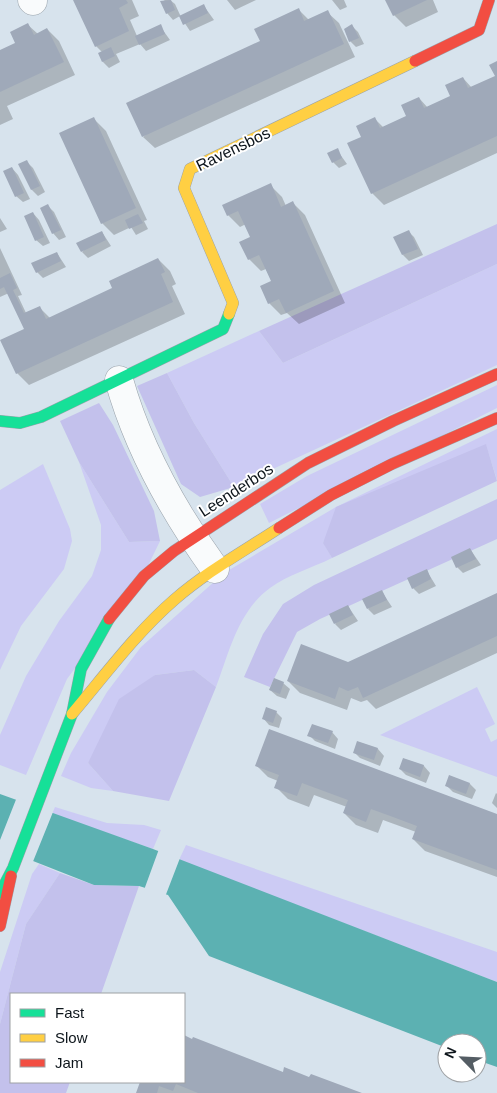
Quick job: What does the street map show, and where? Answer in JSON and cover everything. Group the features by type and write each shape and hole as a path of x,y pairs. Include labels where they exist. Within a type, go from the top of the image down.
{"main road":[{"name":"Ravensbos","path":"0,421 20,423 42,417 223,329 233,303 184,188 190,169 479,30 489,0"},
{"name":"Leenderbos","path":"0,893 12,868 72,714 80,669 107,621 144,576 158,563 193,538 283,479 335,448 497,374"},
{"name":"Leenderbos","path":"72,714 146,626 175,599 215,569 330,495 392,464 497,418"},
{"name":"Leenderbos","path":"0,926 12,868"}],"street":[{"path":"119,380 128,412 178,516 215,569"}],"shaded area":[{"path":"497,224 497,264 283,363 259,331"},
{"path":"497,264 497,365 234,487 194,423 167,373 259,331 283,363"},
{"path":"167,373 194,423 234,487 200,497 181,484 137,386"},
{"path":"497,385 497,408 269,523 260,504 307,476"},
{"path":"99,403 113,425 154,511 160,541 129,542 79,462 60,421"},
{"path":"497,429 497,480 486,445 323,542 332,558 277,583 259,597 250,608 236,633 216,687 194,670 155,675 88,763 113,791 91,788 61,776 71,753 107,692 141,647 224,573 336,507"},
{"path":"486,444 497,481 332,558 323,543 336,507"},
{"path":"79,462 129,542 160,541 143,576 67,679 26,775 0,765 0,735 26,676 59,621 92,576 101,550 101,525"},
{"path":"43,464 70,529 72,541 64,569 21,626 0,670 0,490"},
{"path":"497,499 497,539 320,619 297,632 270,687 244,677 263,634 283,604 314,585"},
{"path":"194,670 216,687 169,801 113,791 88,763 119,699 155,675"},
{"path":"477,687 495,724 485,729 491,742 497,739 497,777 380,735"},
{"path":"0,794 153,849 497,982 497,1067 487,1064 487,1033 437,1033 437,1044 209,956 168,895 139,886 94,885 0,848"},
{"path":"55,807 107,823 144,825 161,830 153,849 52,814"},
{"path":"186,845 497,952 497,982 179,860"},
{"path":"39,864 60,873 26,924 0,1024 0,972 32,874"},
{"path":"60,873 94,885 139,886 101,993 10,993 10,1083 70,1083 66,1093 0,1093 0,1024 26,924"}],"pier":[{"path":"17,797 53,812 32,864 0,851 0,840"},
{"path":"159,849 180,858 165,897 144,890"}],"building":[{"path":"73,0 126,0 128,3 119,8 129,31 95,47"},
{"path":"171,0 175,10 166,14 160,1"},
{"path":"385,0 427,0 393,16"},
{"path":"204,4 208,13 183,25 179,16"},
{"path":"299,8 304,21 328,10 344,44 142,137 126,103 260,41 254,29"},
{"path":"28,23 34,35 47,28 64,62 0,92 0,50 15,43 10,32"},
{"path":"161,24 165,34 139,45 135,36"},
{"path":"352,24 359,38 349,42 344,29"},
{"path":"111,47 115,56 102,62 98,53"},
{"path":"497,61 497,136 371,194 347,143 361,137 356,126 375,117 380,128 406,116 401,105 419,97 424,108 450,96 445,85 463,77 468,88 495,76 489,65"},
{"path":"94,117 136,208 101,224 59,133"},
{"path":"338,148 342,158 332,163 327,153"},
{"path":"27,160 40,186 31,190 18,164"},
{"path":"12,167 24,193 15,197 3,171"},
{"path":"271,183 281,207 293,201 334,291 286,313 279,299 268,304 260,286 271,281 259,255 248,260 239,242 250,237 238,211 227,216 222,205"},
{"path":"48,204 61,230 52,234 40,208"},
{"path":"33,212 44,237 35,241 24,216"},
{"path":"138,214 143,223 129,229 125,220"},
{"path":"409,230 418,249 402,255 393,237"},
{"path":"102,231 106,240 81,252 76,243"},
{"path":"57,252 61,261 36,273 31,263"},
{"path":"158,258 165,272 161,274 173,302 16,374 0,340 24,329 4,287 0,289 0,278 10,273 17,288 13,290 24,313 40,306 46,319 112,288 109,281"},
{"path":"470,548 476,559 456,568 451,557"},
{"path":"427,569 431,579 412,589 407,578"},
{"path":"382,590 387,600 367,609 362,599"},
{"path":"497,593 497,636 363,698 358,687 348,691 339,687 335,699 287,681 301,644 348,662"},
{"path":"348,605 353,615 334,624 329,614"},
{"path":"274,678 284,682 280,694 269,690"},
{"path":"266,707 277,711 273,723 262,719"},
{"path":"312,724 333,731 328,743 307,736"},
{"path":"269,729 497,814 497,870 412,839 417,826 393,817 371,809 366,822 343,813 348,800 302,783 297,796 274,788 279,775 255,766"},
{"path":"357,741 378,748 374,760 353,753"},
{"path":"403,758 424,765 420,777 399,769"},
{"path":"449,775 470,783 466,794 445,786"},
{"path":"185,1036 283,1072 284,1067 309,1077 311,1074 362,1093 198,1093 176,1084 173,1091 159,1086 157,1093 136,1093 140,1083 185,1083"}],"traffic: fast":[{"path":"0,421 20,423 41,417 223,329 229,314"},
{"path":"0,893 13,868 72,714 81,669 109,619"}],"traffic: slow":[{"path":"229,314 233,303 184,188 190,169 415,61"},
{"path":"72,714 134,640 174,600 212,571 279,528"}],"traffic: jam":[{"path":"415,61 479,30 489,0"},
{"path":"109,619 144,576 174,551 308,463 393,421 497,374"},
{"path":"279,528 331,495 392,464 497,418"},
{"path":"0,926 11,876"}]}
